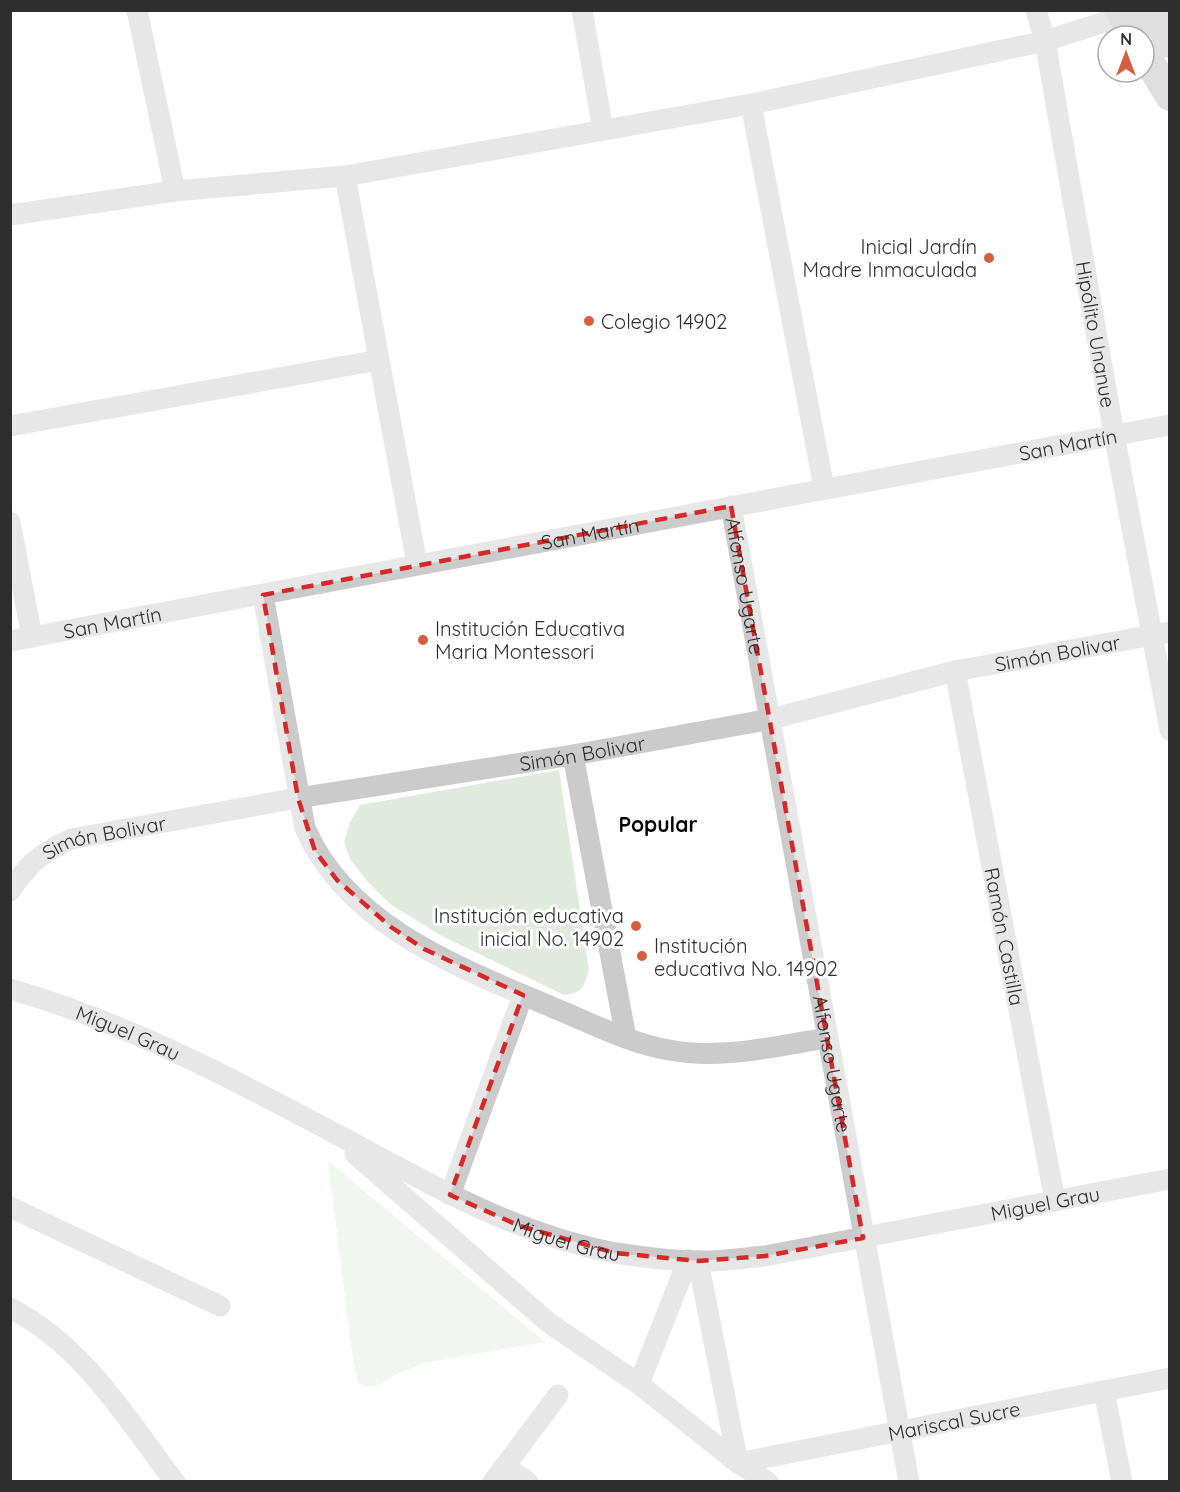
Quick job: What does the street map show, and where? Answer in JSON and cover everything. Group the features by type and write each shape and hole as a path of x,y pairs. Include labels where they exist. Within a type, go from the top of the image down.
{"main road":[{"path":"1153,10 1170,43"},
{"path":"1156,73 1170,96"}],"street":[{"path":"582,10 603,130"},
{"name":"Hipólito Unanue","path":"1036,10 1045,41 1114,434 1161,633 1170,730"},
{"path":"144,12 176,191"},
{"path":"10,215 176,191 345,176 751,104 1045,41 1130,19"},
{"path":"751,104 824,488"},
{"path":"345,176 417,564"},
{"path":"10,426 379,360"},
{"name":"San Martín","path":"10,641 1170,425"},
{"name":"Alfonso Ugarte","path":"731,506 909,1482"},
{"path":"10,522 32,637"},
{"path":"263,595 305,828 315,851 337,880 391,927 424,949 523,995 626,1038 669,1050 706,1054 827,1038"},
{"name":"Simón Bolivar","path":"10,891 30,864 47,850 71,839 298,798 573,755 771,719 955,671 1161,633"},
{"name":"Ramón Castilla","path":"955,671 1055,1201"},
{"path":"573,755 626,1038"},
{"name":"Miguel Grau","path":"10,989 56,1002 153,1041 212,1068 450,1195 520,1226 615,1253 693,1261 765,1256 1170,1179"},
{"path":"450,1195 523,995"},
{"path":"328,1130 549,1323 639,1384 738,1463 768,1482"},
{"path":"10,1207 220,1306"},
{"path":"639,1384 693,1261"},
{"path":"693,1261 738,1463"},
{"path":"10,1308 29,1317 61,1341 90,1371 175,1482"},
{"name":"Mariscal Sucre","path":"738,1463 1170,1378"},
{"path":"1104,1391 1122,1482"},
{"path":"528,1482 499,1474 558,1395"}],"highlighted area":[{"path":"731,506 863,1238 765,1256 698,1261 658,1258 615,1253 520,1226 450,1195 523,995 424,949 391,927 337,880 315,851 298,798 263,595"}],"shaded area":[{"path":"559,770 589,970 584,985 575,993 564,995 442,936 390,904 367,881 350,859 344,842 350,822 360,805"},
{"path":"328,1161 545,1342 424,1363 395,1375 379,1385 367,1387 358,1383 352,1353"}],"place":[{"name":"Inicial Jardín Madre Inmaculada","path":"989,258"},
{"name":"Colegio 14902","path":"589,321"},
{"name":"Institución Educativa Maria Montessori","path":"423,640"},
{"name":"Institución educativa inicial No. 14902","path":"636,926"},
{"name":"Institución educativa No. 14902","path":"642,956"}],"district":[{"name":"Popular","path":"658,824"}]}
